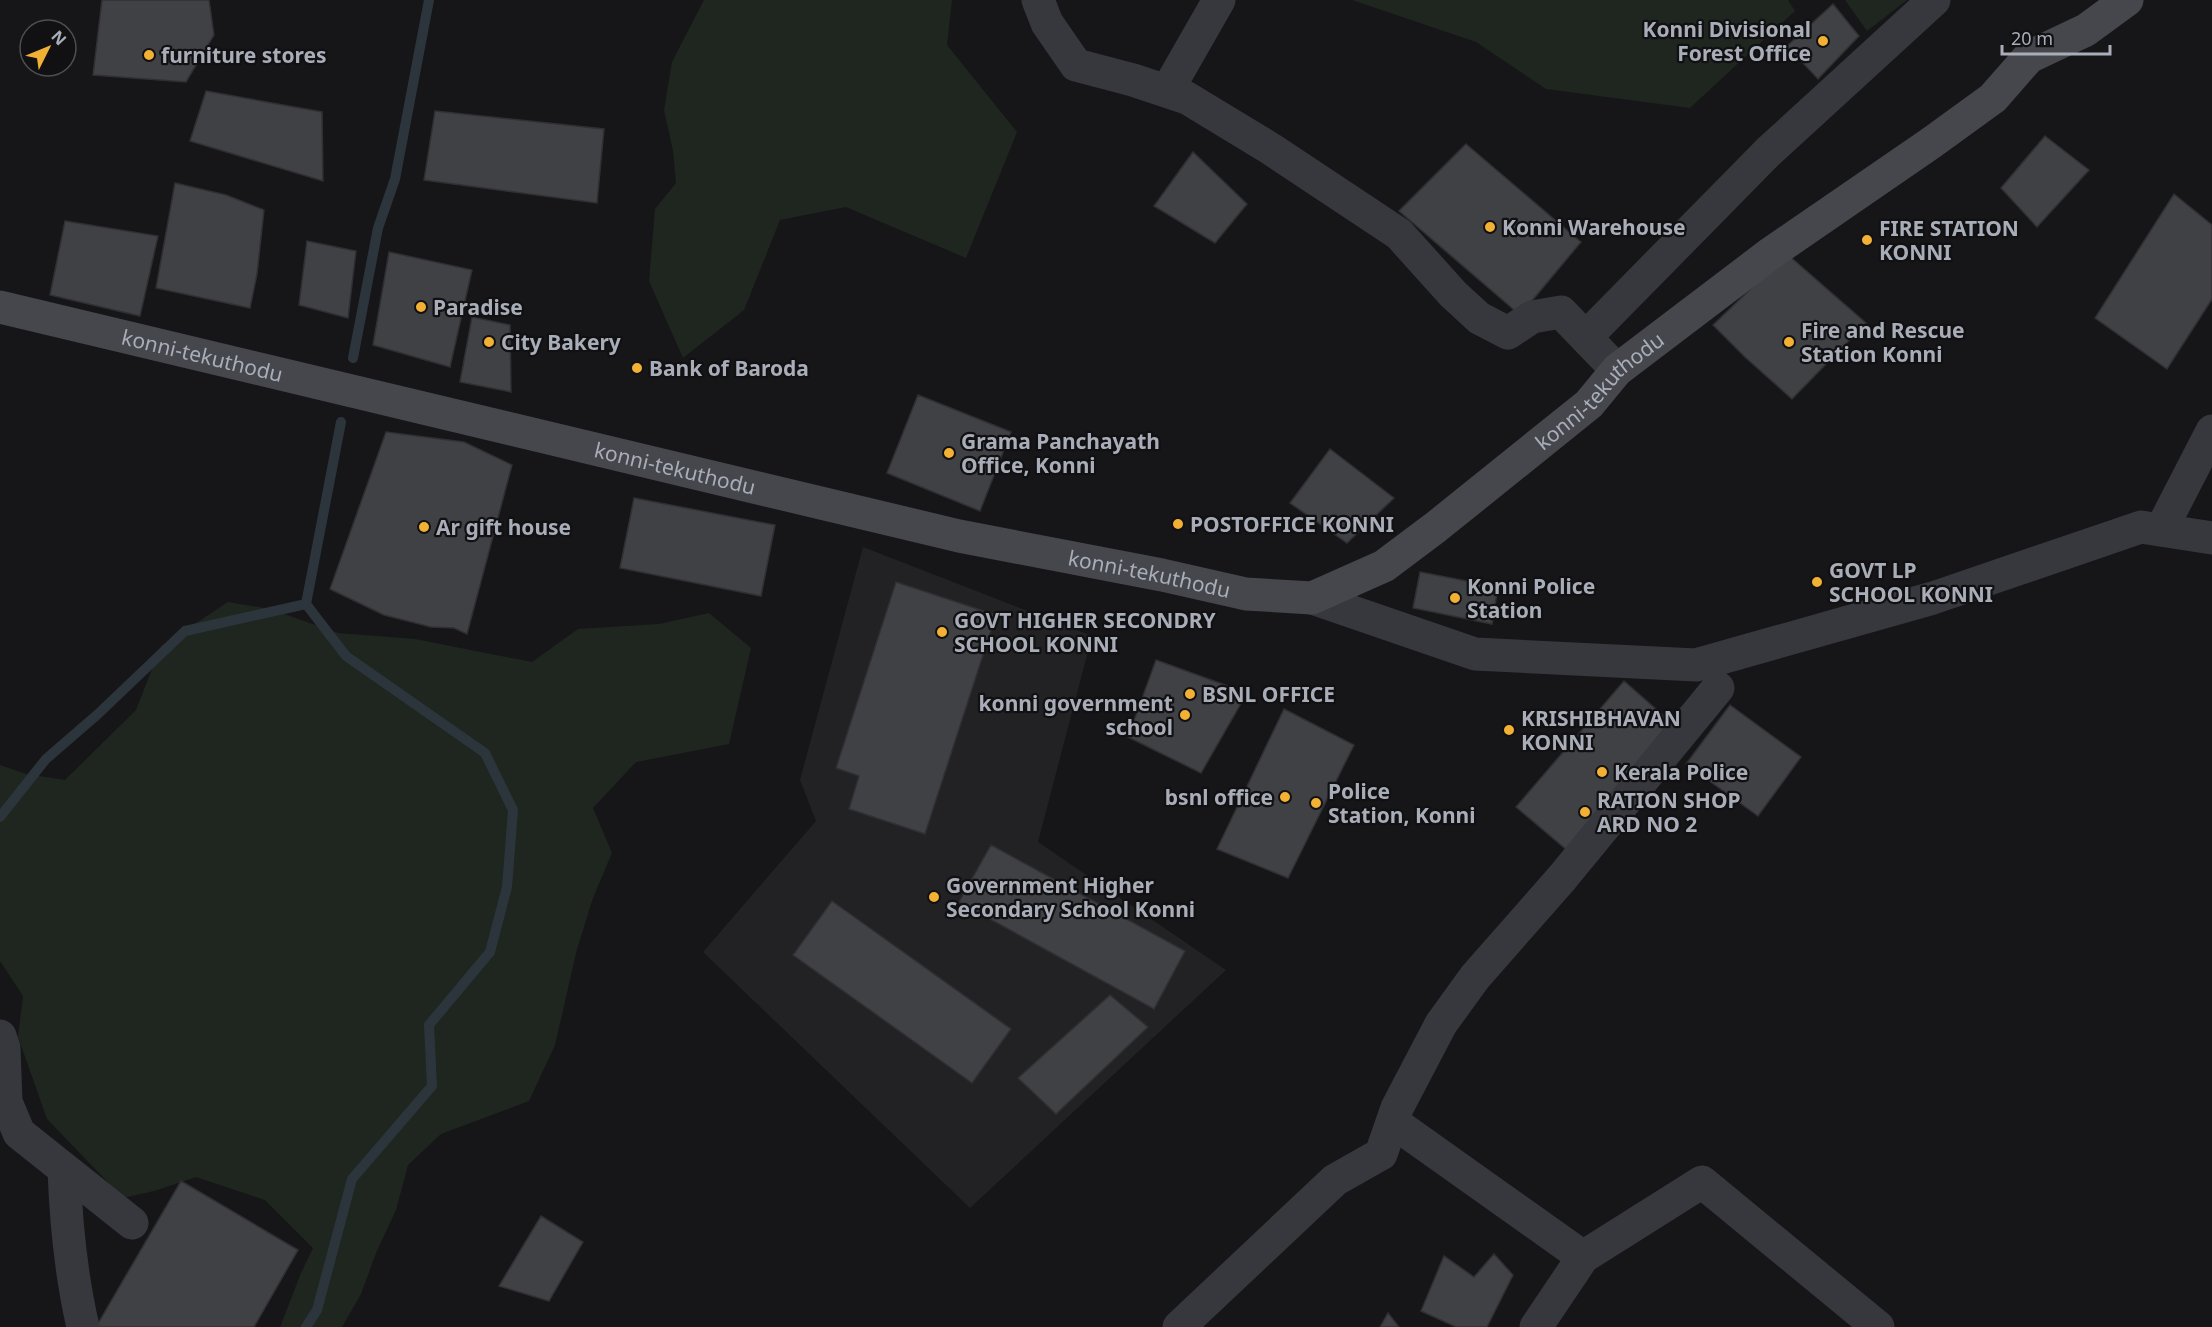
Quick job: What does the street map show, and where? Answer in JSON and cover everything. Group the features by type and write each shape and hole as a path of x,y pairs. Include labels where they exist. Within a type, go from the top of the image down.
{"main road":[{"name":"konni-tekuthodu","path":"0,307 959,536 1162,575 1246,594 1312,598 1384,566 1589,404 1617,370 1771,253 1931,144 1993,98 2029,57 2086,30 2127,0"}],"street":[{"path":"1038,0 1047,23 1076,65 1187,98 1262,143 1399,234 1452,294 1479,318 1508,333 1532,317 1561,312 1617,370"},
{"path":"1167,91 1219,0"},
{"path":"1586,337 1768,152 1934,0"},
{"path":"2161,530 2212,431"},
{"path":"1312,598 1475,654 1696,665 1933,598 2141,527 2212,538"},
{"path":"1179,1327 1335,1180 1381,1154 1397,1108 1441,1024 1476,977 1562,878 1718,688"},
{"path":"0,1036 4,1048 6,1102 19,1132 132,1223"},
{"path":"1393,1122 1583,1257"},
{"path":"64,1170 66,1222 75,1292 83,1327"},
{"path":"1536,1327 1583,1257 1702,1182 1878,1327"}],"shaded area":[{"path":"704,0 952,0 947,45 1017,132 966,258 846,207 780,220 744,310 683,358 649,281 655,209 676,183 673,151 664,110 672,62"},
{"path":"1352,0 1788,0 1795,11 1690,108 1546,89 1476,42"},
{"path":"1845,0 1907,0 1867,31"},
{"name":"Government Higher Secondary School Konni","path":"863,547 1092,636 1038,842 1226,970 970,1208 703,952 816,821 800,780"},
{"path":"228,602 270,609 338,633 415,639 532,662 578,629 659,624 709,613 751,648 729,744 636,762 593,808 612,853 593,898 577,949 555,1045 529,1101 441,1134 408,1165 396,1210 376,1253 361,1294 342,1327 280,1327 313,1248 265,1200 196,1177 154,1191 123,1198 47,1119 18,1037 23,996 0,961 0,765 26,774 65,780 136,710 161,646"}],"building":[{"name":"furniture stores","path":"102,0 209,0 214,35 186,82 93,75"},
{"name":"Konni Divisional Forest Office","path":"1833,4 1859,36 1818,79 1787,46"},
{"path":"206,91 322,112 323,181 190,141"},
{"path":"435,111 604,129 597,203 424,180"},
{"path":"2045,136 2089,170 2037,227 2001,188"},
{"name":"Konni Warehouse","path":"1466,144 1581,242 1520,315 1399,211"},
{"path":"1193,152 1247,204 1215,243 1154,206"},
{"path":"175,183 226,195 264,210 257,274 250,308 156,288"},
{"path":"2174,194 2212,225 2212,299 2167,369 2095,318"},
{"path":"65,221 158,236 140,316 50,295"},
{"path":"307,241 356,251 348,318 299,305"},
{"name":"Paradise","path":"389,252 472,270 450,367 373,345"},
{"name":"Fire and Rescue Station Konni","path":"1787,254 1866,323 1792,399 1713,325"},
{"name":"City Bakery","path":"472,317 510,325 511,392 460,382"},
{"name":"Grama Panchayath Office, Konni","path":"918,395 1011,432 980,511 887,473"},
{"name":"Ar gift house","path":"386,432 464,442 512,465 467,634 454,628 431,627 384,615 330,589"},
{"path":"1330,449 1394,498 1347,543 1290,503"},
{"path":"634,498 775,525 761,596 620,568"},
{"name":"Konni Police Station","path":"1420,572 1498,587 1492,624 1413,608"},
{"path":"896,582 996,615 925,834 849,809 859,776 836,768"},
{"name":"konni government school","path":"1156,660 1247,693 1201,773 1128,737"},
{"name":"Kerala Police","path":"1624,681 1688,737 1581,862 1516,807"},
{"path":"1730,705 1801,757 1758,816 1686,764"},
{"name":"bsnl office","path":"1284,709 1354,745 1288,878 1217,849"},
{"path":"991,845 1185,951 1154,1009 959,902"},
{"path":"832,901 1011,1029 972,1083 793,955"},
{"path":"1110,995 1148,1027 1056,1114 1018,1078"},
{"path":"181,1181 298,1250 254,1327 96,1327"},
{"path":"541,1216 583,1242 549,1301 499,1286"},
{"path":"1494,1254 1513,1275 1487,1327 1456,1327 1421,1311 1444,1256 1474,1277"},
{"path":"1388,1313 1399,1327 1380,1327"}],"waterway":[{"path":"353,358 378,228 395,179 429,0"},
{"path":"0,817 46,759 98,714 185,631 306,604 341,422"},
{"path":"306,604 346,656 485,753 513,810 507,887 490,952 429,1025 432,1086 352,1179 317,1310 306,1327"}],"place":[{"name":"Konni Divisional Forest Office","path":"1823,41"},
{"name":"furniture stores","path":"149,55"},
{"name":"Konni Warehouse","path":"1490,227"},
{"name":"FIRE STATION KONNI","path":"1867,240"},
{"name":"Paradise","path":"421,307"},
{"name":"City Bakery","path":"489,342"},
{"name":"Fire and Rescue Station Konni","path":"1789,342"},
{"name":"Bank of Baroda","path":"637,368"},
{"name":"Grama Panchayath Office, Konni","path":"949,453"},
{"name":"POSTOFFICE KONNI","path":"1178,524"},
{"name":"Ar gift house","path":"424,527"},
{"name":"GOVT LP SCHOOL KONNI","path":"1817,582"},
{"name":"Konni Police Station","path":"1455,598"},
{"name":"GOVT HIGHER SECONDRY SCHOOL KONNI","path":"942,632"},
{"name":"BSNL OFFICE","path":"1190,694"},
{"name":"konni government school","path":"1185,715"},
{"name":"KRISHIBHAVAN KONNI","path":"1509,730"},
{"name":"Kerala Police","path":"1602,772"},
{"name":"bsnl office","path":"1285,797"},
{"name":"Police Station, Konni","path":"1316,803"},
{"name":"RATION SHOP ARD NO 2","path":"1585,812"},
{"name":"Government Higher Secondary School Konni","path":"934,897"}]}
